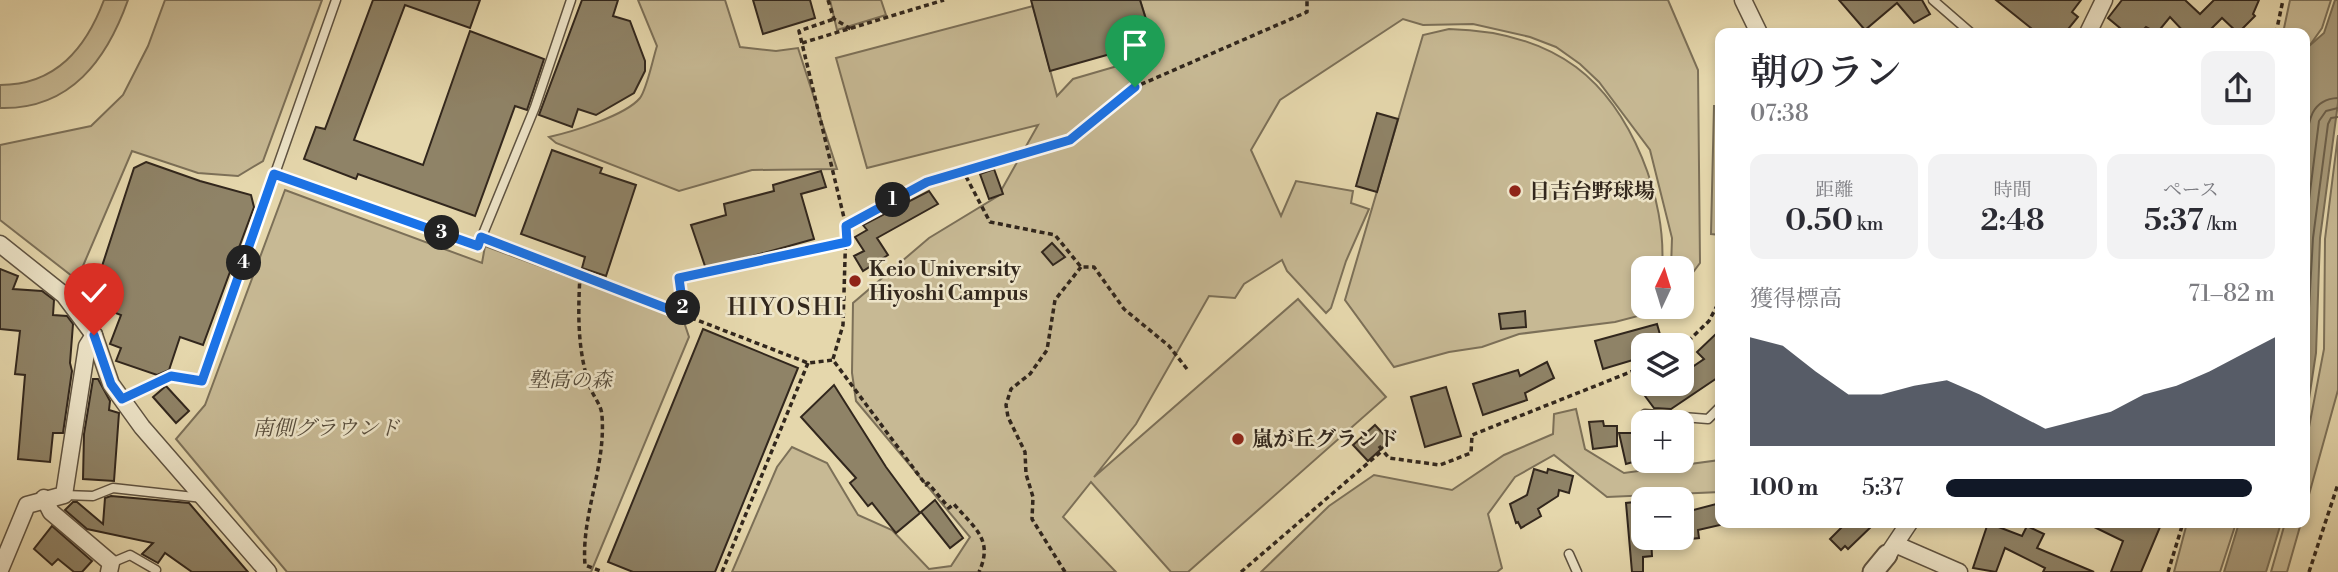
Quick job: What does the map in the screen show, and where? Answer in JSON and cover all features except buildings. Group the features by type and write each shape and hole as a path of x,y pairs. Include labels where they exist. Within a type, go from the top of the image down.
{"street":[{"path":"1743,0 1757,28"},
{"path":"2090,28 2104,0"},
{"path":"0,244 64,295 94,335 111,384 142,427 268,572"},
{"path":"0,570 27,505 44,498 64,495 87,346 94,335"},
{"path":"44,498 51,512 110,568"},
{"path":"1873,572 1889,558 1906,528"},
{"path":"1889,558 1959,572"}],"lane":[{"path":"122,399 171,376 202,381 336,0"},
{"path":"274,174 478,246 535,107 571,0"},
{"path":"1933,0 1965,28"},
{"path":"1694,418 1708,419 1715,412"},
{"path":"64,495 93,496 113,488 205,498"},
{"path":"1569,554 1577,572"},
{"path":"110,568 130,555 156,570"}],"path":[{"path":"828,0 834,19 853,29"},
{"path":"802,43 944,0"},
{"path":"846,226 927,182 962,169 1070,140 1135,87 1307,12 1307,0"},
{"path":"2277,28 2283,0"},
{"path":"833,360 843,325 846,226 799,31 834,19"},
{"path":"962,169 990,222 1055,235 1082,267 1094,267 1124,309 1169,346 1186,369"},
{"path":"481,237 808,363 833,360"},
{"path":"684,315 679,278 847,242"},
{"path":"1065,572 1032,519 1032,497 1026,474 1025,452 1008,417 1006,405 1011,389 1030,374 1046,350 1055,300 1082,267"},
{"path":"580,275 577,327 590,387 603,414 598,478 583,543 585,565 603,572"},
{"path":"1694,335 1709,321 1715,310"},
{"path":"833,360 926,485 929,483 949,508 954,504 984,540 986,554 979,572"},
{"path":"722,572 808,363"},
{"path":"1379,446 1389,458 1402,462 1440,465 1471,453 1472,435 1631,372"},
{"path":"1241,572 1382,451"},
{"path":"2309,572 2338,484"},
{"path":"2168,572 2181,528"}],"green space":[{"path":"104,0 128,0 109,42 83,77 47,100 25,106 0,108 0,85 20,83 53,71 78,48 88,34"},
{"path":"165,0 322,0 263,161 238,176 198,173 132,151 77,280 0,220 0,145 91,126 123,95 148,46"},
{"path":"638,0 725,0 740,47 776,51 798,48 837,169 752,170 679,191 556,143 549,137 610,117 633,105 643,94 657,46"},
{"path":"830,0 881,0 886,15 837,30"},
{"path":"1140,0 1668,0 1698,70 1700,263 1694,271 1694,256 1671,256 1672,238 1650,150 1599,82 1580,64 1556,47 1530,37 1473,24 1423,25 1403,19 1280,100 1251,150 1281,216 1296,181 1353,191 1351,203 1369,209 1346,261 1331,308 1326,313 1287,271 1282,260 1244,284 1235,298 1209,296 1136,424 1094,477 1298,299 1386,397 1188,572 1171,572 1091,482 1063,517 1116,572 732,572 777,467 792,447 827,463 858,515 892,530 929,569 951,566 970,537 856,401 852,373 853,303 929,238 998,196 1038,125 867,168 836,58 1033,6 1057,96 1073,79 1145,58 1153,41"},
{"path":"2290,0 2331,0 2322,28 2310,45 2310,28 2284,28"},
{"name":"日吉台野球場","path":"1449,29 1499,34 1531,43 1576,67 1614,106 1642,157 1652,185 1662,241 1662,256 1631,256 1631,318 1519,334 1482,347 1449,352 1394,367 1345,300 1423,35"},
{"path":"1714,106 1715,106 1715,234 1711,234"},
{"path":"2338,135 2338,390 2310,491 2310,422 2324,349 2325,239"},
{"path":"285,190 482,263 485,246 683,319 689,337 591,572 287,572 176,439 205,405"},
{"path":"1576,409 1585,449 1624,473 1694,473 1694,464 1715,461 1715,492 1694,493 1694,487 1631,487 1631,496 1607,497 1554,455 1515,477 1488,514 1502,568 1497,572 1261,572 1329,506 1374,475 1452,490 1504,455 1553,434 1554,414"},
{"path":"2186,528 2234,528 2220,572 2174,572"},
{"path":"2284,528 2300,528 2287,572 2271,572"}],"water":[{"path":"2335,0 2338,0 2338,103 2320,238 2316,353 2310,392 2310,45 2324,33"},
{"path":"2237,528 2279,528 2266,572 2224,572"}],"place":[{"name":"日吉台野球場","path":"1515,191"},
{"name":"Keio University Hiyoshi Campus","path":"855,281"},
{"name":"嵐が丘グランド","path":"1238,439"}],"district":[{"name":"HIYOSHI","path":"786,307"}],"route":[{"path":"94,335 111,384 122,399 171,376 202,381 274,174 478,246 481,237 684,315 679,278 847,242 846,226 927,182 962,169 1070,140 1135,87"}],"park label":[{"name":"塾高の森","path":"570,380"},
{"name":"南側グラウンド","path":"326,428"}]}
